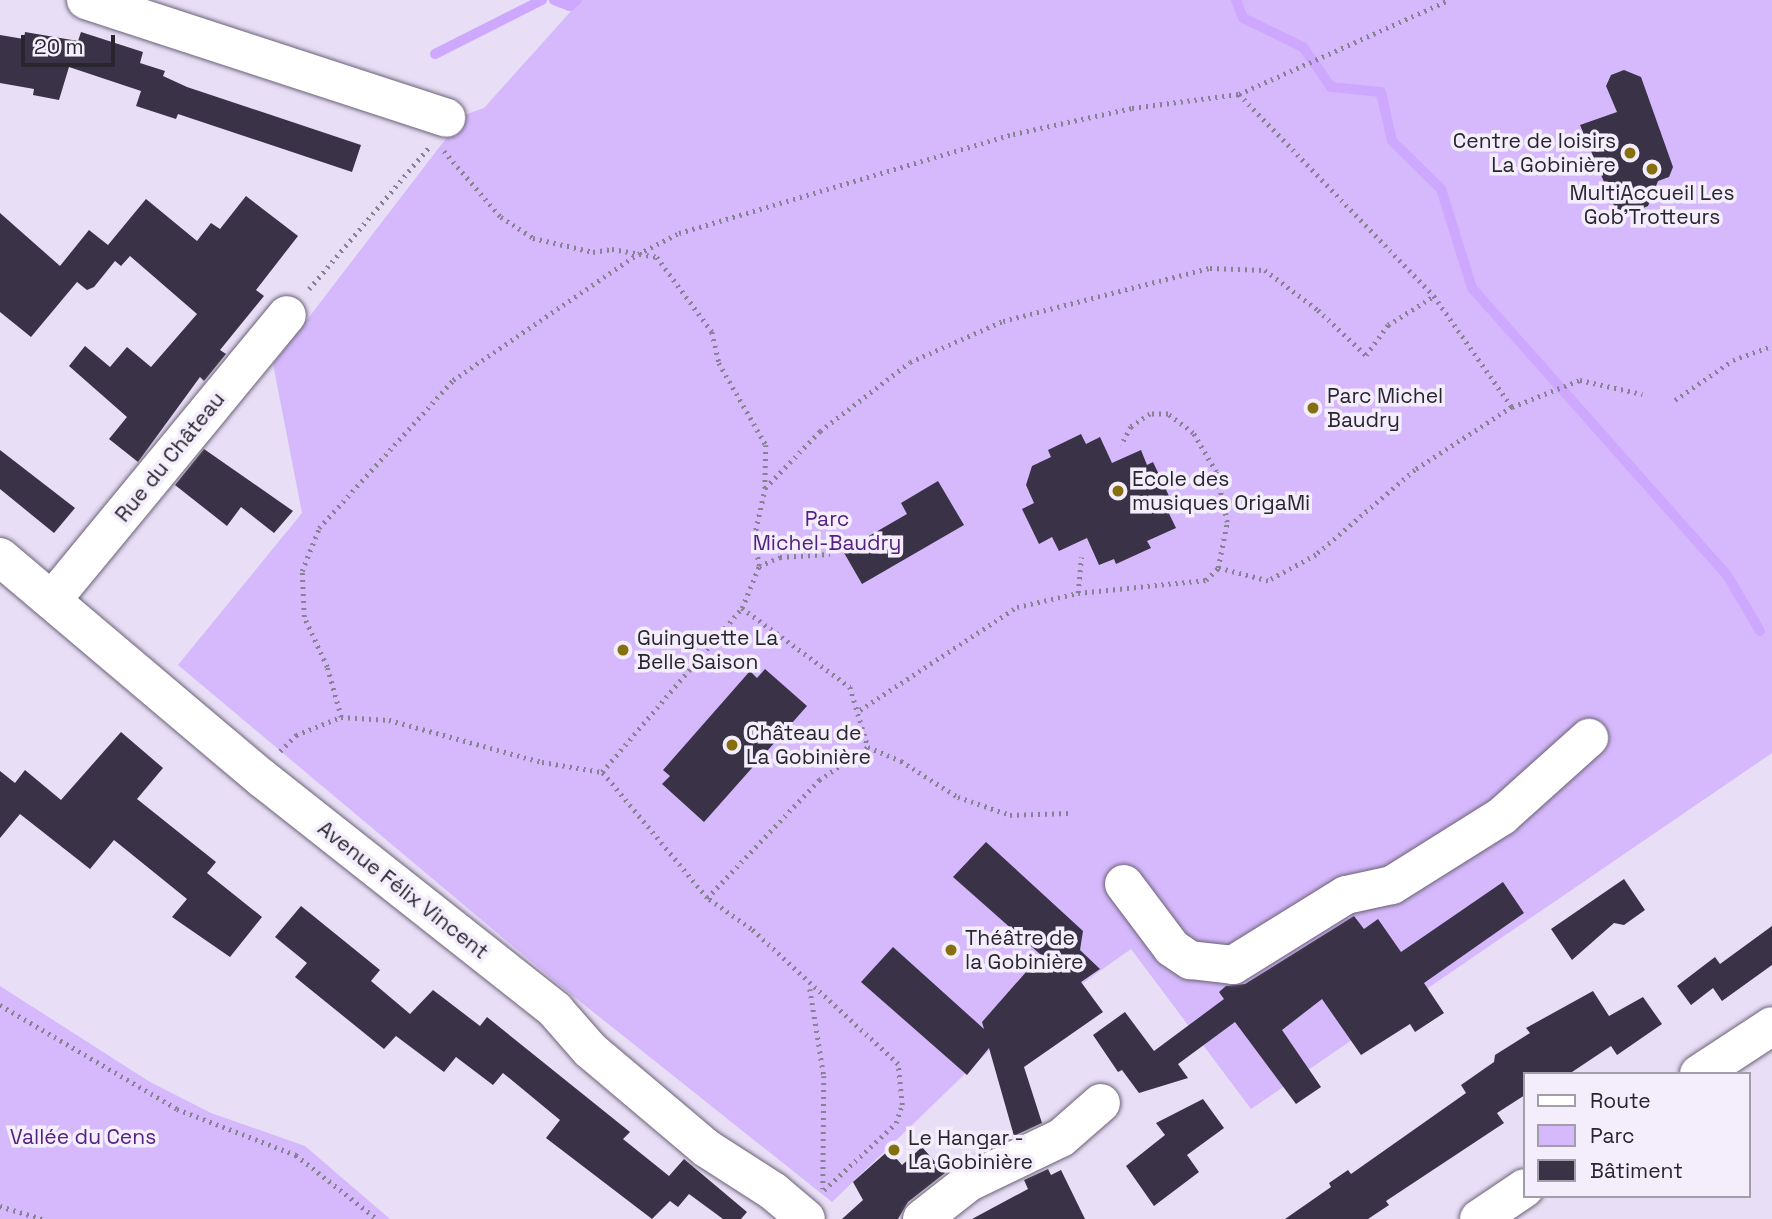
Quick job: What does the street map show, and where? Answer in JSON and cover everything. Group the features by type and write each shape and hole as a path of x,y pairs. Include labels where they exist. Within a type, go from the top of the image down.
{"street":[{"path":"86,0 441,134"},
{"name":"Rue du Château","path":"52,600 287,315"},
{"name":"Avenue Félix Vincent","path":"0,557 262,779 555,1010 590,1050 706,1149 773,1191 815,1203"},
{"path":"1124,884 1172,948 1190,960 1233,965 1346,895 1392,885 1502,816 1589,738"},
{"path":"1702,1072 1772,1026"},
{"path":"922,1219 969,1182 1061,1138 1101,1103"},
{"path":"1479,1219 1524,1189"}],"path":[{"path":"341,717 327,667 304,617 302,571 319,528 453,380 638,254 679,233 1013,134 1132,108 1239,94 1449,0"},
{"path":"1239,94 1433,296 1512,407"},
{"path":"287,315 441,134 491,208 533,238 593,252 612,249 657,257 712,332 719,363 766,444 765,488 754,537 759,566 743,608 602,772"},
{"path":"765,488 820,430 910,362 1003,321 1210,268 1265,270 1318,310 1366,355 1388,324 1433,296"},
{"path":"1675,400 1733,360 1772,346"},
{"path":"1218,568 1268,581 1316,555 1415,470 1512,407 1580,380 1642,394"},
{"path":"860,710 1017,607 1078,593 1206,580 1218,568 1227,522 1216,472 1193,433 1168,414 1150,415 1131,427 1121,446"},
{"path":"759,566 780,557 830,554"},
{"path":"1078,593 1081,557"},
{"path":"743,608 850,687 860,710 868,747"},
{"path":"275,759 296,735 341,717 389,720 542,762 602,772 707,898 751,929 810,988 898,1064 902,1105 896,1123 815,1203"},
{"path":"868,747 901,761 958,797 1010,815 1069,813"},
{"path":"707,898 819,780 868,747"},
{"path":"810,988 824,1076 815,1203"},
{"path":"0,1005 166,1103 296,1155 377,1219"},
{"path":"0,1206 42,1219"}],"green space":[{"name":"Parc Michel-Baudry","path":"581,0 1772,0 1772,753 1251,1109 1131,949 994,1046 832,1202 558,984 178,665 302,513 273,364 464,115 484,108"},
{"name":"Vallée du Cens","path":"0,986 150,1082 211,1113 305,1146 390,1219 0,1219"}],"building":[{"path":"25,32 78,41 81,32 143,52 140,63 165,71 163,76 187,87 361,145 352,172 178,114 176,119 136,106 141,91 69,67 59,100 33,95 34,89 0,83 0,35 24,39"},
{"name":"Centre de loisirs La Gobinière","path":"1624,70 1641,77 1673,167 1669,177 1658,181 1648,206 1629,214 1615,208 1580,125 1617,112 1606,86 1611,75"},
{"path":"246,196 298,236 256,290 264,296 220,350 226,354 204,381 200,377 138,462 109,439 127,417 69,366 85,346 110,367 127,347 151,367 197,314 130,256 121,266 115,261 94,287 87,290 77,282 31,337 0,312 0,213 60,266 89,230 108,245 146,199 197,241 211,223 220,229"},
{"path":"1081,434 1086,444 1100,437 1112,463 1141,450 1147,465 1153,462 1169,496 1162,499 1176,528 1147,541 1151,548 1116,564 1114,559 1099,565 1087,538 1059,551 1052,537 1039,544 1022,509 1034,503 1026,485 1032,466 1051,457 1048,450"},
{"path":"204,449 293,511 274,533 241,507 227,526 175,485"},
{"path":"0,450 75,508 54,533 0,489"},
{"path":"938,481 964,525 862,584 843,551 907,514 901,503"},
{"name":"Château de La Gobinière","path":"765,669 807,706 704,822 662,784 670,776 663,770 750,671 757,678"},
{"path":"121,732 163,768 137,799 216,862 207,873 262,917 230,957 172,917 187,899 114,840 90,869 20,814 0,838 0,771 15,783 25,770 61,800"},
{"path":"986,842 1083,931 1080,950 1100,969 1081,982 1103,1012 1024,1067 1042,1123 1014,1136 989,1048 967,1075 861,982 893,947 984,1029 982,1022 1041,955 953,877"},
{"path":"1624,879 1645,910 1624,925 1614,923 1572,960 1551,929"},
{"path":"1503,882 1524,913 1424,983 1444,1013 1415,1032 1410,1024 1361,1055 1322,999 1282,1030 1321,1087 1296,1104 1235,1022 1178,1064 1188,1078 1139,1093 1122,1070 1118,1072 1093,1035 1125,1012 1154,1051 1224,999 1219,992 1226,986 1245,984 1354,916 1364,929 1378,919 1401,952"},
{"path":"301,906 380,970 371,981 410,1014 433,990 480,1026 487,1017 630,1132 623,1139 669,1176 684,1159 747,1212 741,1219 723,1219 689,1194 678,1207 670,1201 652,1219 546,1138 560,1120 503,1073 493,1085 456,1057 444,1072 396,1036 384,1049 295,977 307,963 275,937"},
{"path":"1772,926 1772,965 1722,1001 1713,988 1691,1005 1677,986 1715,957 1720,964"},
{"path":"1593,991 1609,1016 1643,997 1662,1024 1617,1055 1611,1046 1572,1072 1524,1072 1524,1096 1497,1113 1504,1123 1386,1201 1389,1205 1368,1219 1285,1219 1331,1187 1329,1183 1348,1170 1351,1174 1466,1093 1461,1085 1494,1062 1495,1055 1530,1033 1526,1028"},
{"path":"1203,1099 1224,1128 1187,1155 1199,1172 1154,1206 1126,1166 1165,1135 1156,1123"},
{"path":"922,1147 945,1173 908,1202 898,1219 842,1219 863,1200 853,1182 889,1150 902,1165"},
{"path":"1048,1169 1051,1175 1061,1170 1085,1219 972,1219 1028,1189 1024,1180"}],"waterway":[{"path":"435,54 542,0"},
{"path":"554,0 570,6 577,0"},
{"path":"1236,0 1243,18 1303,47 1331,87 1381,92 1392,141 1441,189 1472,288 1727,575 1760,631"}],"place":[{"name":"Centre de loisirs La Gobinière","path":"1630,153"},
{"name":"MultiAccueil Les Gob'Trotteurs","path":"1652,169"},
{"name":"Parc Michel Baudry","path":"1313,408"},
{"name":"Ecole des musiques OrigaMi","path":"1118,491"},
{"name":"Guinguette La Belle Saison","path":"623,650"},
{"name":"Château de La Gobinière","path":"732,745"},
{"name":"Théâtre de la Gobinière","path":"951,950"},
{"name":"Le Hangar - La Gobinière","path":"894,1150"}]}
